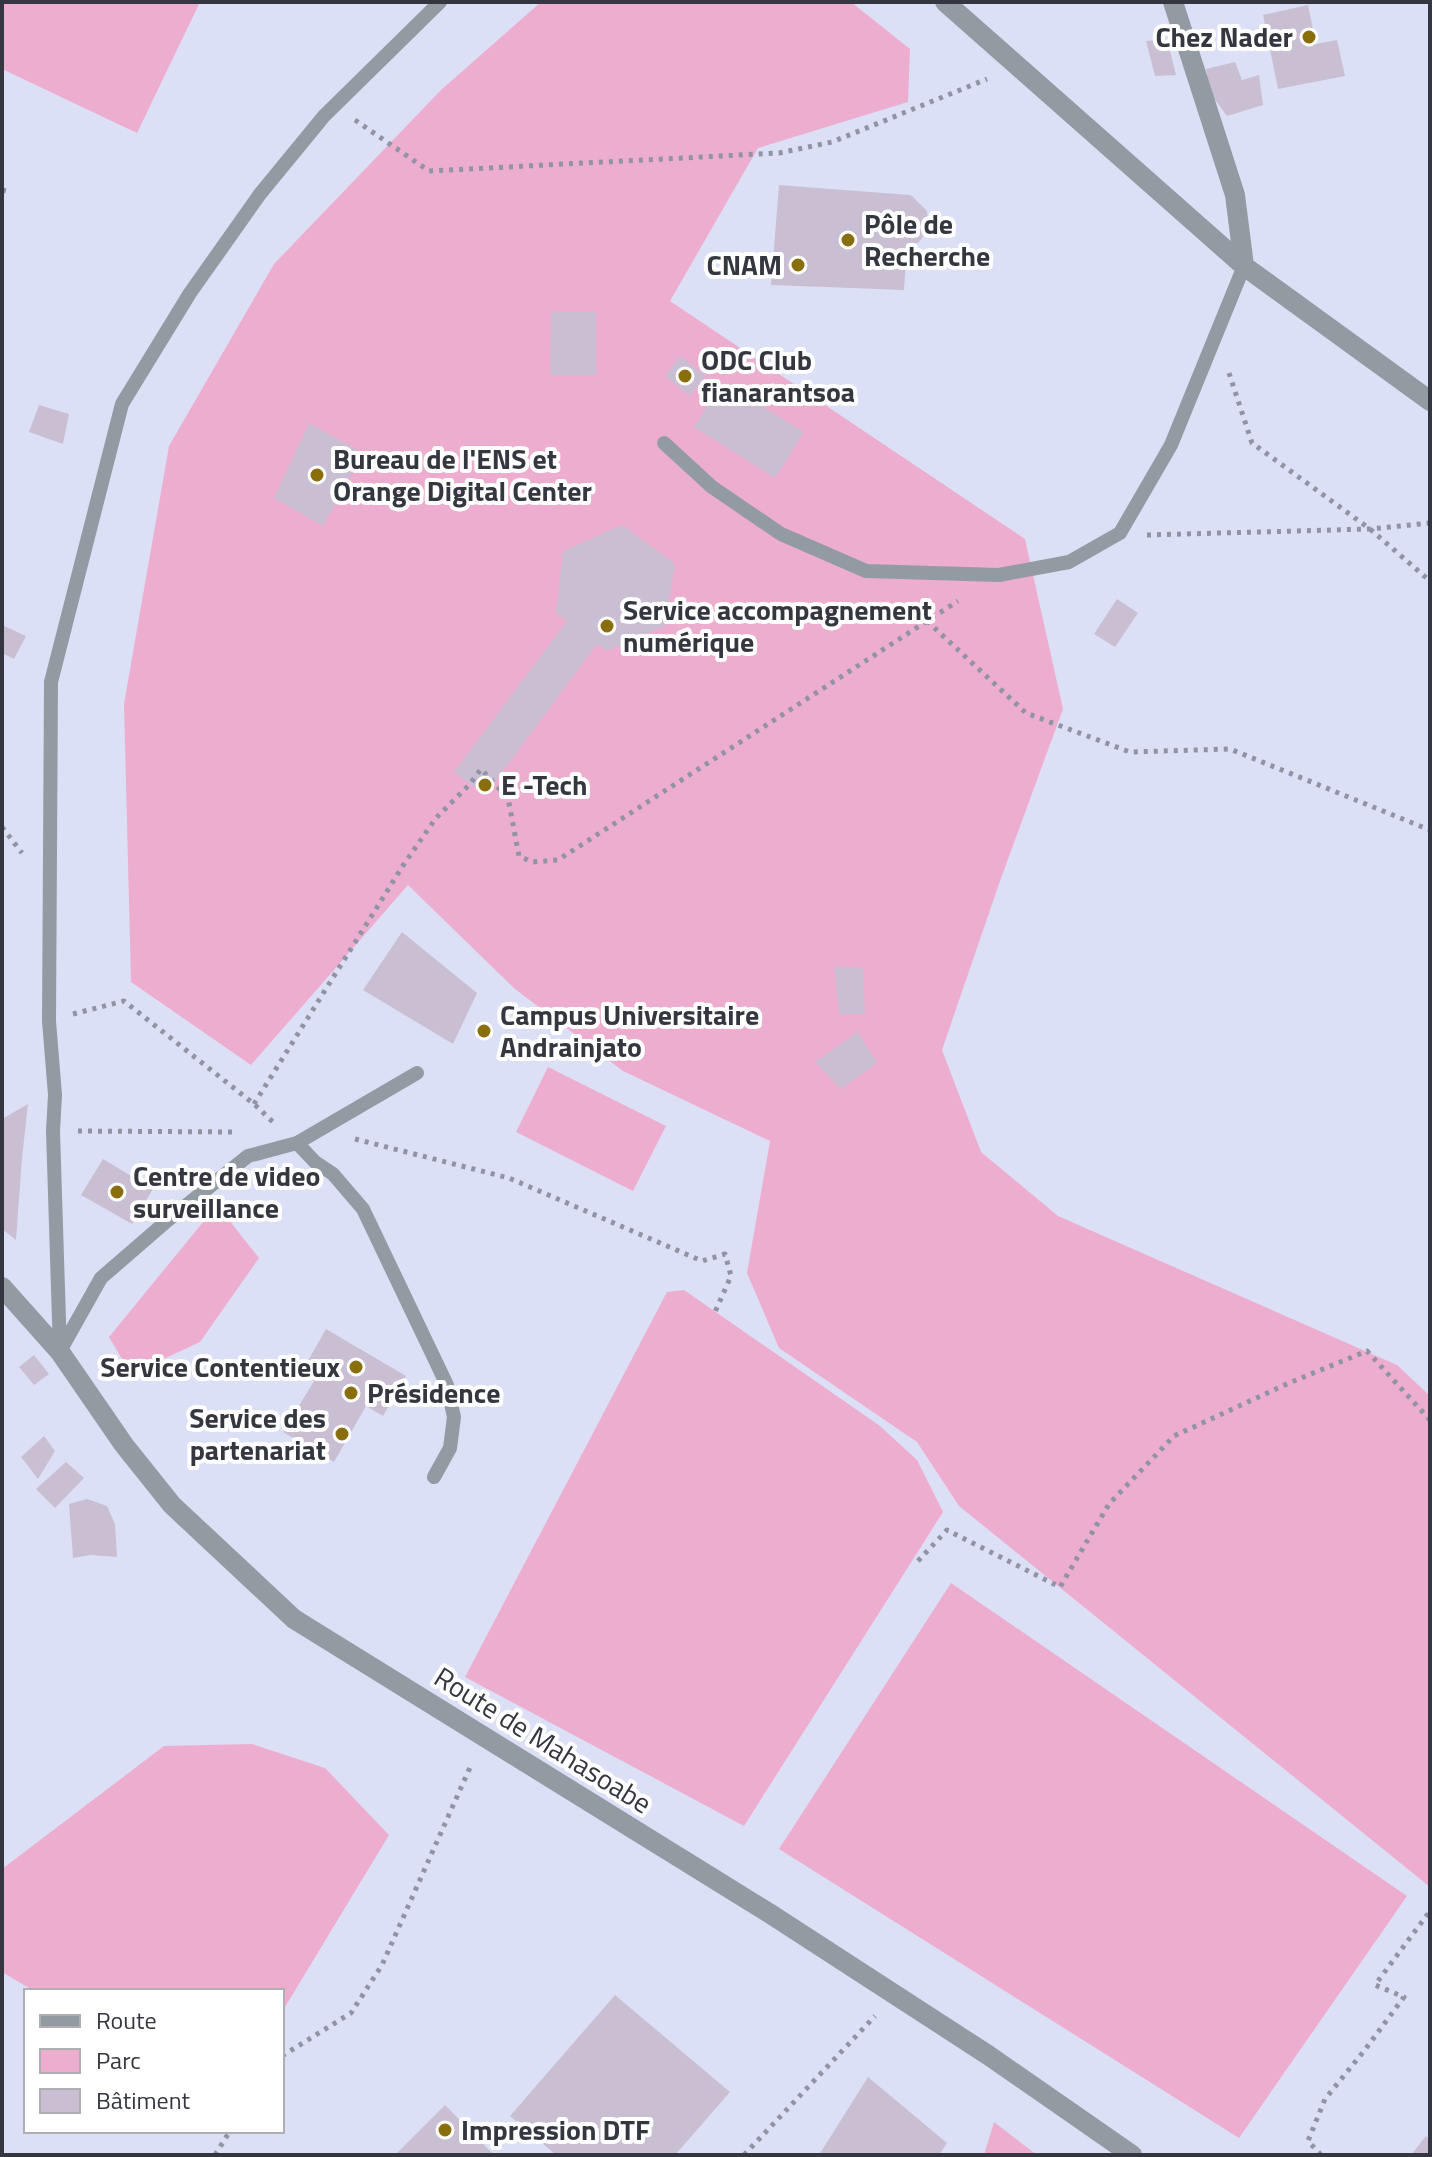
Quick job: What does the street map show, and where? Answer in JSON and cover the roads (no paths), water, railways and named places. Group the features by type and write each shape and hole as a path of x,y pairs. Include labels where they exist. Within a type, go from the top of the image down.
{"street":[{"path":"945,2 1244,266 1430,401"},
{"path":"1173,2 1235,195 1244,266"},
{"name":"Route de Mahasoabe","path":"2,1287 60,1352 124,1445 172,1505 294,1619 769,1913 988,2055 1132,2155"}],"lane":[{"path":"60,1352 53,1131 55,1095 49,1021 51,682 122,404 190,293 260,194 334,106 440,2"},
{"path":"664,443 712,487 781,534 866,571 999,575 1069,562 1120,533 1171,445 1244,266"},
{"path":"60,1352 101,1278 248,1156 297,1143 417,1073"},
{"path":"297,1143 315,1162 333,1174 363,1209 447,1385 454,1417 450,1448 434,1477"}],"place":[{"name":"Chez Nader","path":"1309,37"},
{"name":"Pôle de Recherche","path":"848,240"},
{"name":"CNAM","path":"798,265"},
{"name":"ODC Club fianarantsoa","path":"685,376"},
{"name":"Bureau de l'ENS et Orange Digital Center","path":"317,475"},
{"name":"Service accompagnement numérique","path":"607,626"},
{"name":"E -Tech","path":"485,785"},
{"name":"Campus Universitaire Andrainjato","path":"484,1031"},
{"name":"Centre de video surveillance","path":"117,1192"},
{"name":"Service Contentieux","path":"356,1367"},
{"name":"Présidence","path":"351,1393"},
{"name":"Service des partenariat","path":"342,1434"},
{"name":"Impression DTF","path":"445,2130"}]}
